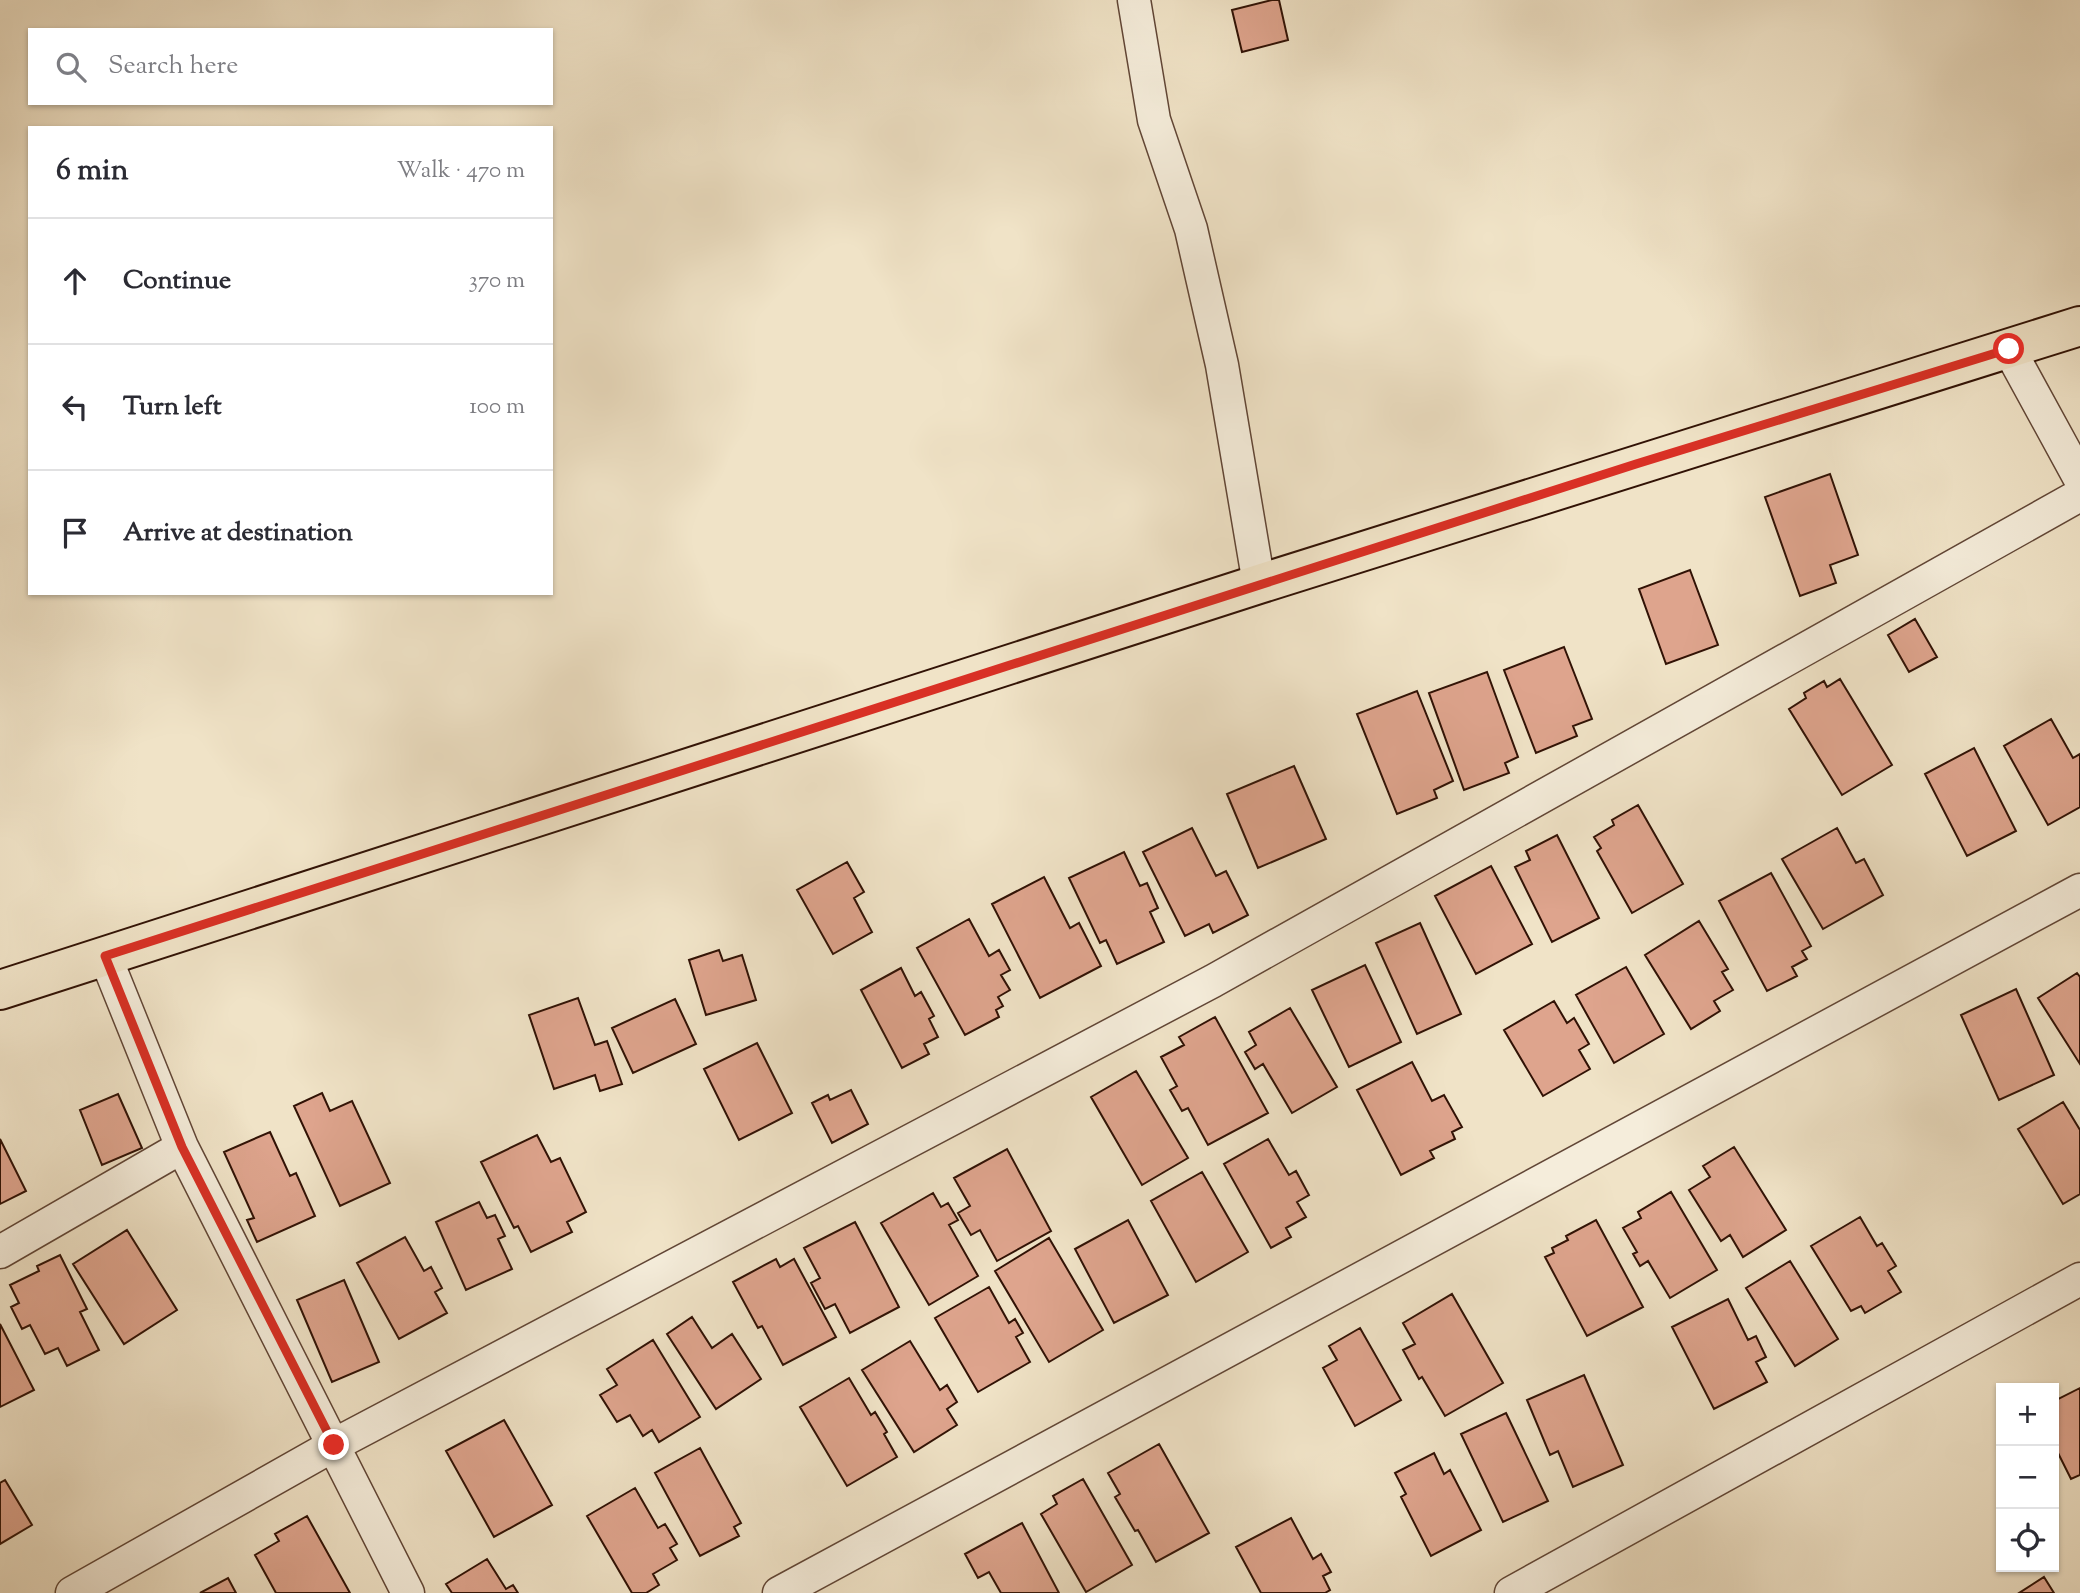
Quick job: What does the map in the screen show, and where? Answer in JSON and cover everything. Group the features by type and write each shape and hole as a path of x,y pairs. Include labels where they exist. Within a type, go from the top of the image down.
{"main road":[{"path":"0,990 1259,584 2080,326"}],"street":[{"path":"1133,0 1154,120 1191,229 1222,365 1259,584"},
{"path":"2009,349 2080,479"},
{"path":"72,1593 334,1445 1213,981 2080,495"},
{"path":"779,1593 2080,890"},
{"path":"105,956 182,1147 408,1593"},
{"path":"0,1252 182,1147"},
{"path":"1511,1593 2080,1279"}],"building":[{"path":"1279,0 1288,40 1242,52 1232,10"},
{"path":"1830,474 1858,555 1830,565 1836,583 1800,596 1765,497"},
{"path":"1690,570 1718,645 1666,664 1639,589"},
{"path":"1915,619 1937,657 1909,672 1888,635"},
{"path":"1564,647 1592,719 1573,726 1577,736 1536,753 1504,670"},
{"path":"1487,672 1518,757 1505,763 1509,773 1464,790 1429,693"},
{"path":"1840,679 1892,765 1842,795 1789,709 1806,698 1804,693 1824,681 1827,687"},
{"path":"1417,691 1453,781 1434,790 1437,798 1397,814 1357,714"},
{"path":"2051,719 2073,758 2080,754 2080,807 2048,825 2004,746"},
{"path":"1974,748 2016,831 1967,856 1925,774"},
{"path":"1294,766 1326,839 1258,868 1227,794"},
{"path":"1638,805 1683,884 1632,913 1597,851 1601,848 1594,837 1614,825 1612,820"},
{"path":"1192,828 1216,876 1226,871 1248,915 1213,933 1209,924 1185,936 1143,852"},
{"path":"1837,828 1856,863 1864,859 1883,895 1823,929 1782,859"},
{"path":"1557,835 1599,918 1552,942 1515,867 1530,860 1526,851"},
{"path":"1124,852 1140,886 1147,883 1158,908 1150,912 1164,942 1117,964 1106,940 1100,943 1069,878"},
{"path":"847,862 864,892 854,898 872,932 833,954 797,890"},
{"path":"1491,866 1532,944 1476,974 1435,896"},
{"path":"1771,873 1811,946 1802,951 1807,959 1792,967 1797,976 1767,991 1719,901"},
{"path":"1044,877 1070,928 1079,923 1101,966 1040,998 992,904"},
{"path":"969,919 989,956 999,950 1010,970 1001,975 1010,990 998,997 1003,1006 996,1010 999,1017 965,1035 917,948"},
{"path":"1699,921 1728,969 1722,972 1733,990 1714,1001 1720,1011 1691,1029 1645,955"},
{"path":"1420,923 1461,1014 1417,1034 1376,943"},
{"path":"719,950 723,961 742,955 756,1000 706,1015 689,960"},
{"path":"1365,965 1401,1042 1349,1067 1312,990"},
{"path":"1626,967 1664,1034 1614,1063 1576,995"},
{"path":"901,968 915,996 921,992 934,1016 929,1019 938,1037 924,1044 929,1054 902,1068 861,990"},
{"path":"2077,973 2080,977 2080,1064 2038,998"},
{"path":"2016,989 2054,1075 1999,1100 1961,1015"},
{"path":"578,998 595,1045 607,1041 622,1084 600,1091 595,1075 554,1089 529,1015"},
{"path":"675,999 696,1044 633,1073 612,1028"},
{"path":"1554,1001 1567,1023 1574,1018 1589,1044 1579,1050 1590,1069 1543,1096 1504,1030"},
{"path":"1290,1008 1337,1087 1292,1113 1263,1064 1255,1069 1245,1052 1256,1045 1249,1032"},
{"path":"1215,1017 1268,1113 1208,1145 1188,1108 1182,1111 1170,1090 1177,1086 1161,1057 1184,1045 1179,1037"},
{"path":"757,1043 792,1113 739,1140 704,1069"},
{"path":"1412,1062 1432,1101 1444,1095 1462,1127 1452,1132 1455,1139 1430,1151 1434,1158 1401,1175 1357,1090"},
{"path":"1136,1071 1188,1158 1142,1185 1091,1097"},
{"path":"851,1090 868,1124 832,1143 812,1103 828,1095 830,1100"},
{"path":"322,1093 330,1111 352,1101 390,1183 340,1206 294,1106"},
{"path":"118,1094 142,1148 102,1165 80,1110"},
{"path":"2063,1102 2080,1130 2080,1194 2063,1204 2018,1129"},
{"path":"270,1132 290,1176 296,1173 315,1216 257,1242 247,1220 254,1218 224,1152"},
{"path":"537,1135 551,1162 560,1158 586,1212 567,1222 572,1232 531,1252 518,1226 514,1228 481,1162"},
{"path":"0,1139 26,1191 0,1204"},
{"path":"1268,1139 1289,1175 1296,1171 1309,1195 1297,1202 1306,1217 1286,1228 1291,1237 1271,1248 1224,1164"},
{"path":"1734,1147 1786,1230 1743,1257 1730,1235 1721,1241 1689,1190 1710,1177 1703,1166"},
{"path":"1007,1149 1051,1231 997,1261 980,1230 971,1235 958,1213 970,1206 954,1178"},
{"path":"1202,1172 1248,1252 1196,1282 1151,1201"},
{"path":"1671,1192 1717,1270 1670,1298 1648,1261 1640,1266 1633,1254 1637,1252 1623,1228 1641,1218 1638,1212"},
{"path":"933,1193 941,1207 948,1203 958,1220 949,1225 978,1276 929,1305 881,1223"},
{"path":"479,1202 487,1218 495,1215 505,1236 498,1239 512,1269 466,1290 436,1222"},
{"path":"1860,1217 1877,1246 1882,1243 1896,1266 1888,1271 1901,1292 1865,1313 1861,1306 1851,1311 1811,1246"},
{"path":"1128,1220 1168,1295 1114,1323 1075,1249"},
{"path":"1596,1220 1643,1307 1587,1336 1545,1257 1554,1253 1552,1248 1568,1240 1566,1236"},
{"path":"855,1222 899,1307 850,1333 835,1304 825,1309 811,1283 820,1278 804,1248"},
{"path":"127,1230 177,1310 124,1344 73,1264"},
{"path":"405,1237 424,1271 431,1267 442,1288 435,1292 447,1313 399,1339 357,1263"},
{"path":"1049,1238 1103,1330 1049,1362 995,1271"},
{"path":"60,1255 87,1309 80,1312 99,1350 67,1366 58,1348 45,1354 30,1325 22,1329 11,1307 19,1303 10,1285 39,1271 37,1266"},
{"path":"776,1259 780,1267 794,1259 836,1337 783,1365 762,1326 758,1328 733,1282"},
{"path":"1790,1261 1838,1339 1795,1366 1746,1288"},
{"path":"344,1280 379,1362 332,1382 297,1300"},
{"path":"989,1287 1009,1323 1015,1319 1023,1333 1016,1337 1030,1362 978,1392 935,1318"},
{"path":"1452,1294 1503,1383 1445,1416 1403,1350 1415,1344 1403,1323"},
{"path":"1728,1299 1748,1340 1756,1336 1766,1357 1756,1362 1767,1382 1714,1409 1672,1327"},
{"path":"692,1317 712,1348 732,1334 761,1379 716,1409 667,1334"},
{"path":"0,1324 34,1390 0,1407"},
{"path":"1360,1328 1401,1400 1355,1426 1323,1368 1337,1360 1329,1346"},
{"path":"653,1340 700,1417 659,1442 652,1430 643,1436 630,1415 617,1422 600,1395 617,1385 607,1369"},
{"path":"910,1341 940,1390 947,1385 957,1402 947,1409 957,1425 914,1452 862,1370"},
{"path":"1584,1375 1623,1465 1573,1487 1558,1451 1550,1455 1527,1400"},
{"path":"849,1378 871,1415 875,1412 897,1457 847,1486 800,1407"},
{"path":"2080,1388 2080,1475 2071,1479 2059,1455 2059,1398"},
{"path":"1506,1413 1548,1501 1503,1522 1461,1434"},
{"path":"504,1420 552,1505 494,1537 446,1451"},
{"path":"1159,1444 1209,1533 1156,1562 1115,1497 1120,1494 1108,1473"},
{"path":"700,1448 741,1523 734,1527 739,1536 700,1556 655,1473"},
{"path":"1434,1453 1444,1474 1450,1470 1481,1530 1431,1556 1401,1497 1406,1494 1395,1473"},
{"path":"1083,1479 1132,1565 1086,1592 1041,1514 1057,1504 1053,1496"},
{"path":"5,1480 32,1525 0,1544 0,1483"},
{"path":"635,1488 658,1528 665,1524 677,1544 670,1548 677,1560 653,1574 659,1585 646,1593 632,1593 587,1516"},
{"path":"307,1516 350,1593 276,1593 255,1555 279,1541 275,1534"},
{"path":"1291,1518 1313,1559 1321,1554 1331,1572 1323,1576 1330,1590 1325,1593 1261,1593 1236,1547"},
{"path":"1022,1523 1059,1593 1001,1593 989,1572 978,1578 965,1554"},
{"path":"487,1559 506,1589 513,1585 518,1593 452,1593 446,1584"},
{"path":"2044,1577 2054,1593 2019,1593"},
{"path":"228,1578 236,1593 200,1593"}],"route":[{"path":"334,1445 182,1147 105,956 1259,584 2009,349"}]}
